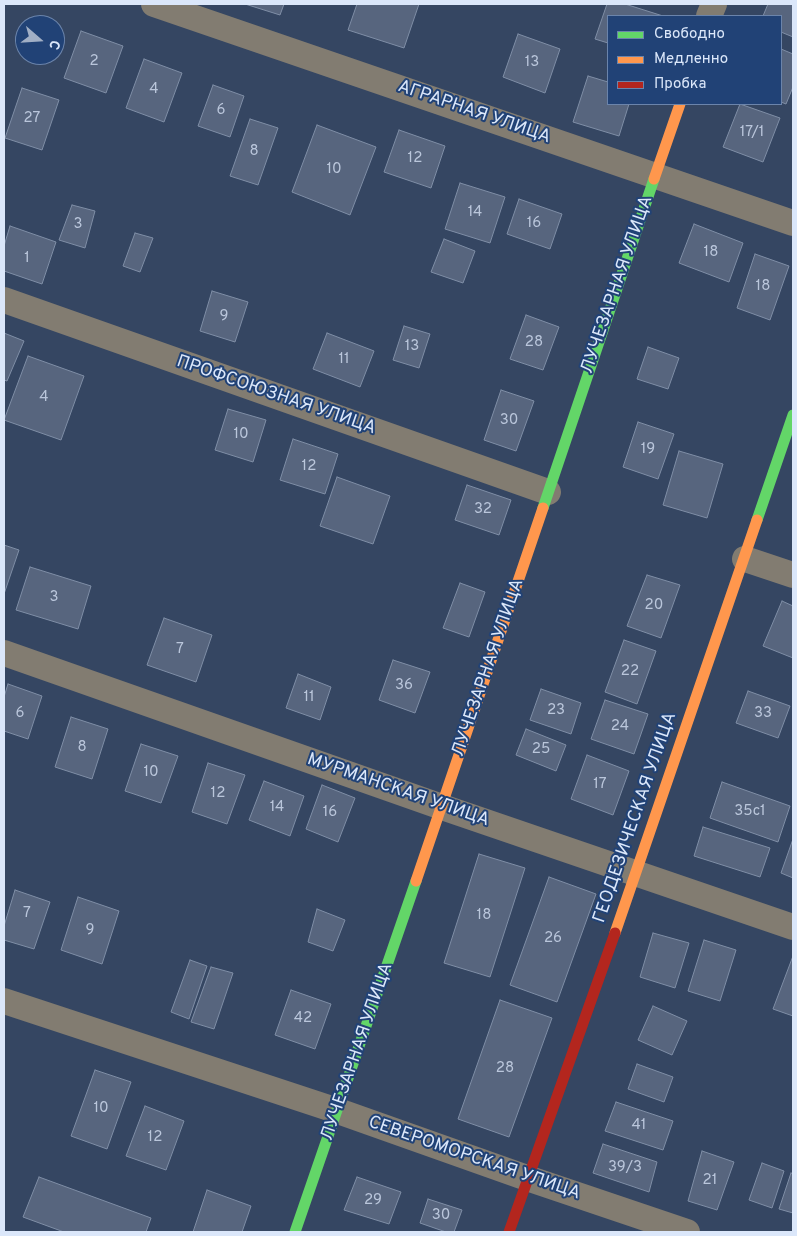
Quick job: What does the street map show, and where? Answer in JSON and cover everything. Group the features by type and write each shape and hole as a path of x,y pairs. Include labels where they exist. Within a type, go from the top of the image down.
{"street":[{"name":"АГРАРНАЯ УЛИЦА","path":"154,4 793,224"},
{"name":"ЛУЧЕЗАРНАЯ УЛИЦА","path":"295,1232 442,807 680,105"},
{"name":"ПРОФСОЮЗНАЯ УЛИЦА","path":"4,300 548,492"},
{"name":"ГЕОДЕЗИЧЕСКАЯ УЛИЦА","path":"509,1232 636,873 793,415"},
{"path":"745,559 793,575"},
{"name":"МУРМАНСКАЯ УЛИЦА","path":"4,653 442,807 793,927"},
{"name":"СЕВЕРОМОРСКАЯ УЛИЦА","path":"4,1001 338,1111 687,1232"}],"building":[{"path":"245,4 284,4 280,15"},
{"path":"357,4 419,4 404,48 348,30"},
{"path":"607,4 625,4 660,15 607,15 607,43 595,39"},
{"path":"768,4 793,4 793,37 782,32 782,15 763,15"},
{"path":"81,31 123,46 106,93 64,78"},
{"path":"518,34 560,49 545,93 503,77"},
{"path":"782,49 793,54 793,87 786,104 782,102"},
{"path":"144,59 182,73 164,122 126,108"},
{"path":"588,76 607,82 607,105 629,105 619,136 573,122"},
{"path":"213,85 244,96 230,137 198,126"},
{"path":"22,88 59,100 42,150 5,138"},
{"path":"740,105 780,118 763,162 723,147"},
{"path":"250,119 278,128 258,185 230,176"},
{"path":"317,125 376,147 350,215 292,192"},
{"path":"399,130 445,146 431,188 384,172"},
{"path":"460,183 505,197 490,243 445,229"},
{"path":"519,199 562,214 550,249 507,234"},
{"path":"72,205 95,211 85,248 59,240"},
{"path":"694,224 743,243 729,282 679,263"},
{"path":"10,226 56,242 42,284 4,271 4,246"},
{"path":"135,233 153,238 140,272 123,266"},
{"path":"444,239 475,251 463,283 431,272"},
{"path":"755,254 789,266 770,320 737,308"},
{"path":"212,291 248,302 235,342 200,331"},
{"path":"526,315 559,327 543,370 510,359"},
{"path":"404,326 430,334 419,368 393,360"},
{"path":"4,333 24,341 7,381 4,380"},
{"path":"327,333 374,351 360,387 313,369"},
{"path":"648,347 679,358 668,389 637,379"},
{"path":"28,356 84,376 61,440 4,420"},
{"path":"501,390 534,401 516,451 484,440"},
{"path":"228,409 266,420 253,462 215,450"},
{"path":"638,422 674,434 658,479 623,467"},
{"path":"293,439 338,454 325,494 280,480"},
{"path":"679,451 723,464 707,518 663,505"},
{"path":"337,477 390,496 373,544 320,526"},
{"path":"467,485 511,500 499,535 455,520"},
{"path":"4,545 19,550 4,594"},
{"path":"30,567 91,586 78,629 16,610"},
{"path":"647,575 680,585 661,638 627,626"},
{"path":"460,583 485,592 469,637 443,628"},
{"path":"782,601 793,606 793,658 763,646"},
{"path":"164,618 212,635 196,682 147,665"},
{"path":"624,640 656,651 637,704 605,692"},
{"path":"393,660 430,672 415,713 379,700"},
{"path":"298,674 331,687 320,720 286,708"},
{"path":"8,684 42,696 28,739 4,731 4,697"},
{"path":"541,689 581,703 571,734 530,720"},
{"path":"748,691 790,706 778,738 736,723"},
{"path":"605,700 648,714 634,754 591,739"},
{"path":"71,717 108,729 92,779 55,767"},
{"path":"526,729 566,745 556,771 516,755"},
{"path":"141,744 178,756 161,803 125,791"},
{"path":"587,755 629,771 613,815 571,799"},
{"path":"208,763 245,775 227,824 192,812"},
{"path":"264,781 304,796 290,836 249,820"},
{"path":"722,782 790,806 778,842 710,818"},
{"path":"322,785 355,798 338,842 306,829"},
{"path":"703,827 770,848 760,877 694,856"},
{"path":"793,839 793,878 781,873"},
{"path":"479,854 525,868 490,977 444,963"},
{"path":"549,877 596,894 557,1002 510,985"},
{"path":"15,890 50,902 34,949 4,940 4,926"},
{"path":"78,897 119,911 102,964 61,950"},
{"path":"317,909 345,920 333,951 308,942"},
{"path":"653,933 689,943 675,988 640,977"},
{"path":"704,940 736,950 720,1001 688,991"},
{"path":"793,956 793,1016 773,1009"},
{"path":"190,960 207,966 189,1019 171,1012"},
{"path":"211,967 233,973 214,1029 191,1022"},
{"path":"291,990 331,1004 315,1049 275,1035"},
{"path":"500,1000 552,1018 509,1137 458,1119"},
{"path":"653,1006 687,1021 672,1055 638,1040"},
{"path":"637,1064 673,1077 664,1102 628,1089"},
{"path":"95,1070 131,1082 107,1149 71,1136"},
{"path":"616,1102 673,1121 663,1150 605,1131"},
{"path":"145,1106 184,1121 166,1170 126,1156"},
{"path":"603,1144 657,1162 649,1192 593,1173"},
{"path":"702,1151 734,1162 717,1210 688,1201"},
{"path":"762,1163 784,1171 772,1208 749,1200"},
{"path":"791,1173 793,1174 793,1213 779,1209"},
{"path":"39,1177 151,1218 146,1232 64,1232 23,1217"},
{"path":"357,1177 401,1192 389,1224 344,1210"},
{"path":"207,1190 251,1206 242,1232 193,1232"},
{"path":"428,1199 462,1210 454,1232 446,1232 420,1223"}],"traffic: fast":[{"path":"543,508 654,179"},
{"path":"757,520 793,415"},
{"path":"295,1232 416,881"}],"traffic: slow":[{"path":"654,179 680,105"},
{"path":"416,881 543,508"},
{"path":"615,933 757,520"}],"traffic: jam":[{"path":"509,1232 615,933"}]}
